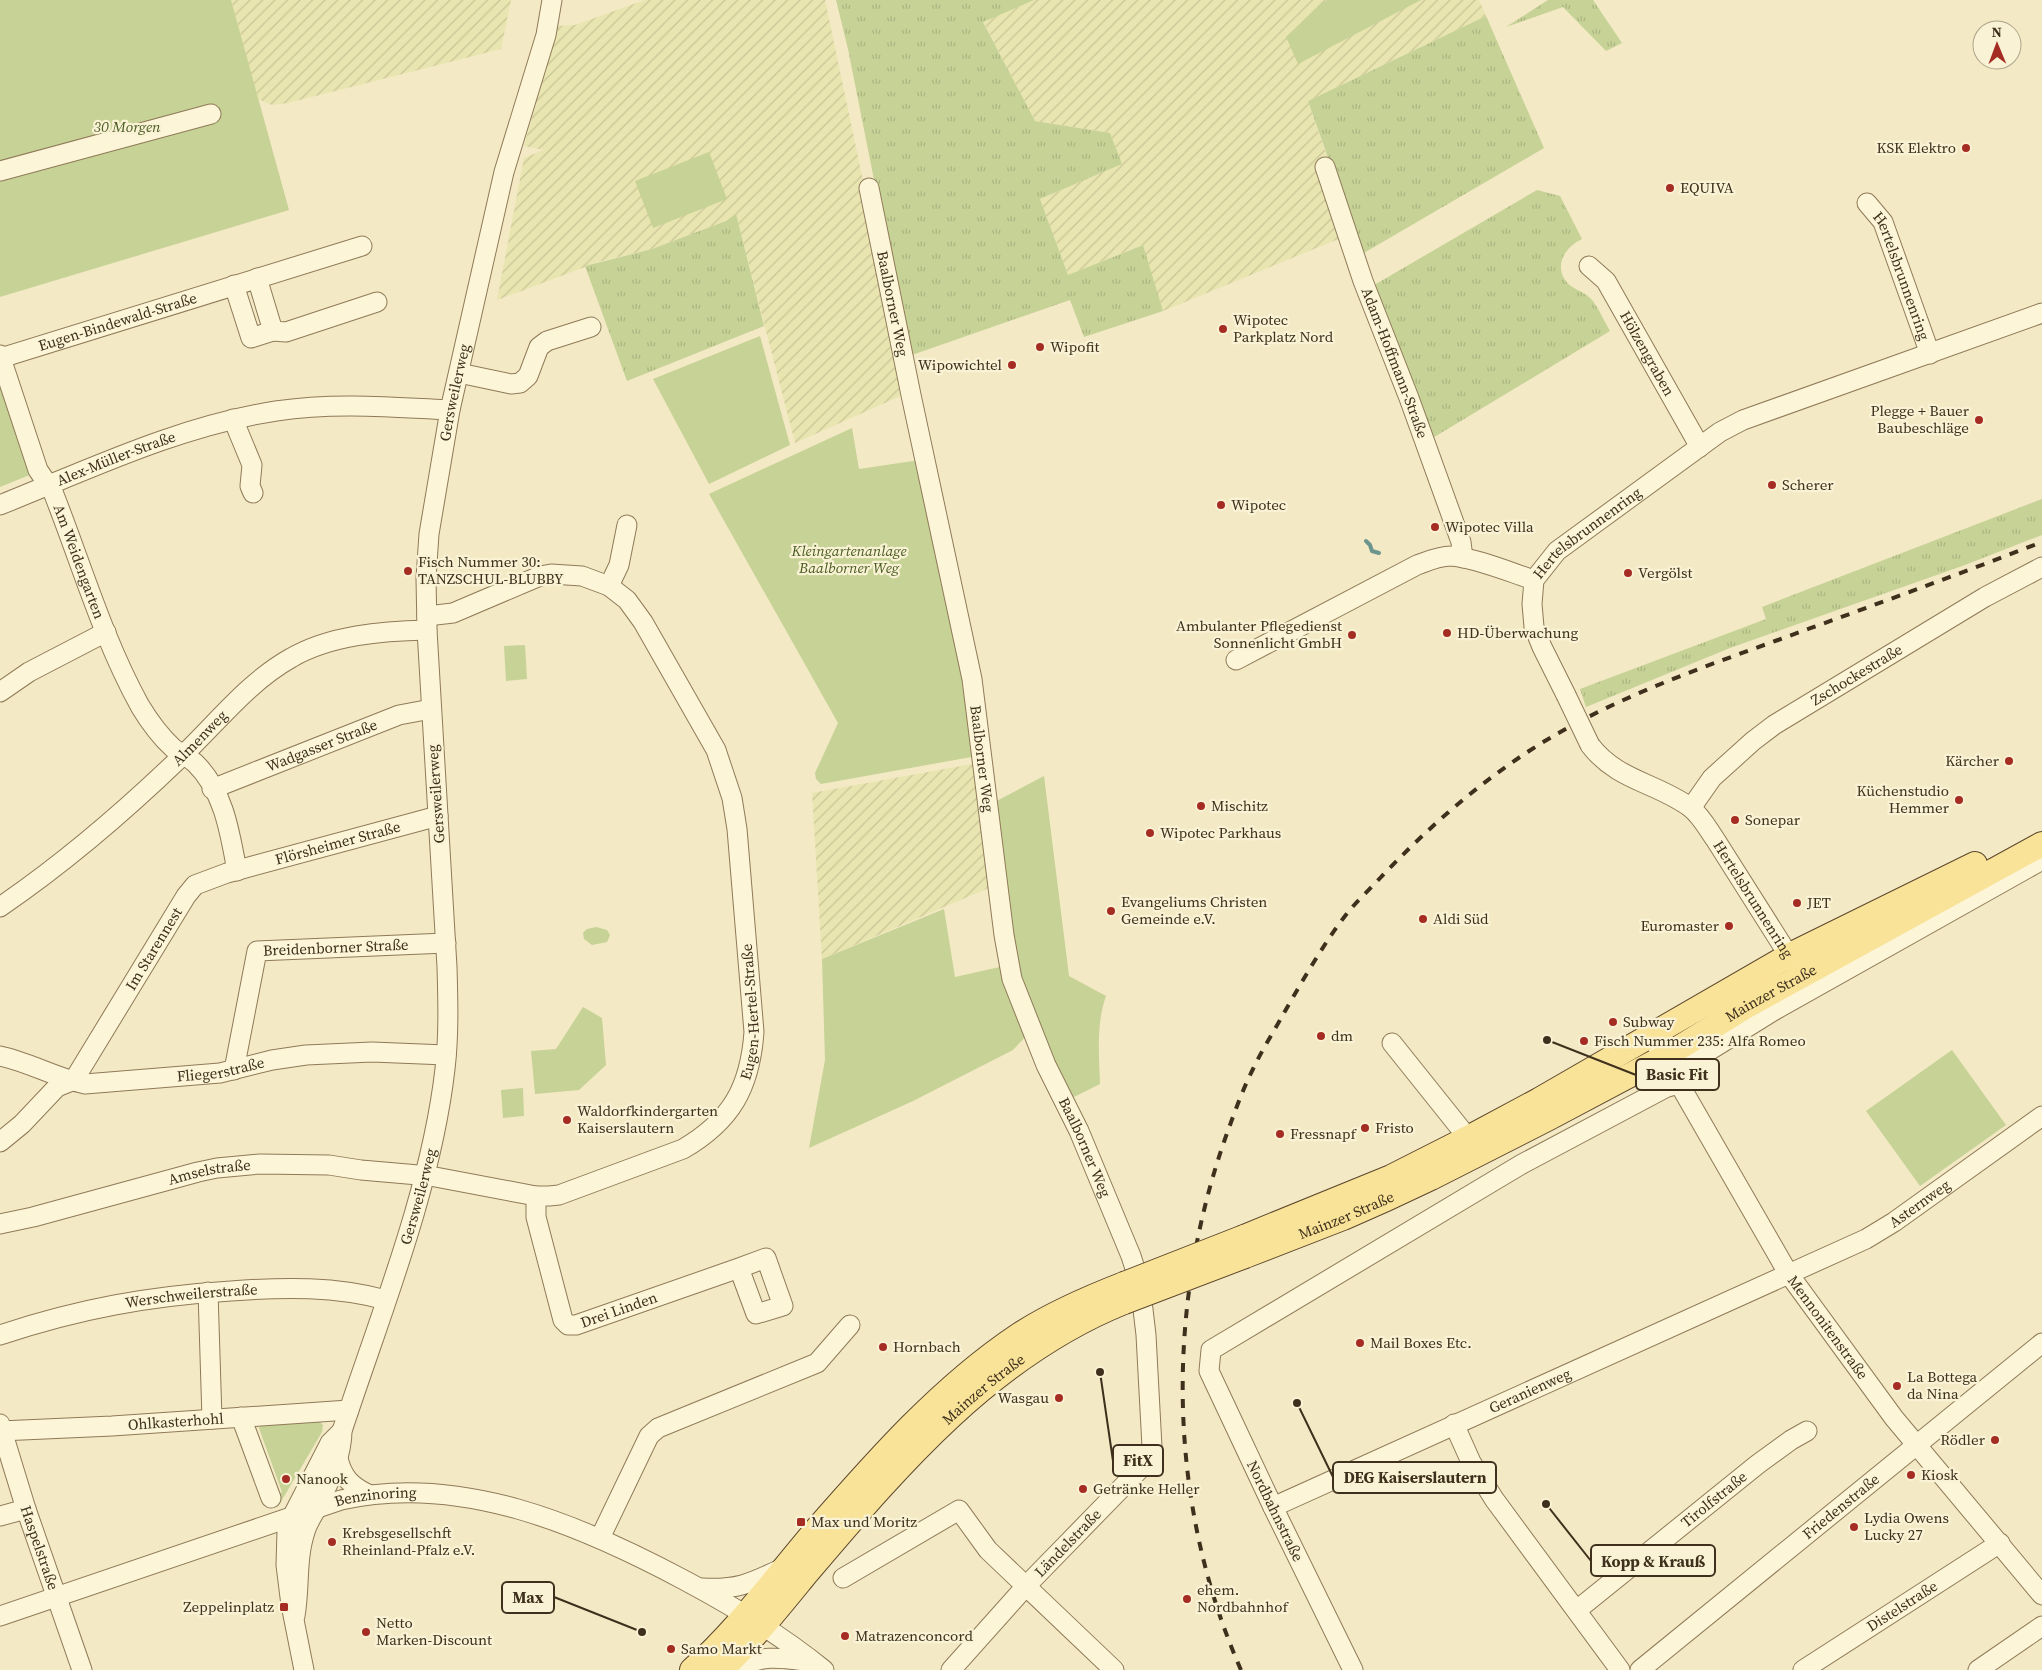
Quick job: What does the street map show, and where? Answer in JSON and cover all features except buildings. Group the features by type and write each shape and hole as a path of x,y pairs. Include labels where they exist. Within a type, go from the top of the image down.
{"main road":[{"name":"Mainzer Straße","path":"691,1669 721,1642 754,1620 927,1438 991,1380 1032,1350 1063,1332 1245,1247 1468,1138 1539,1100 1790,956 1985,859 2042,827"},
{"name":"Mainzer Straße","path":"1245,1247 1343,1218 1431,1178 1666,1062 1746,1007 2042,844"},
{"name":"Mainzer Straße","path":"721,1670 786,1566 895,1443 971,1371 1004,1345 1056,1314 1130,1300"}],"street":[{"name":"Gersweilerweg","path":"295,1616 305,1530 338,1458 342,1446 342,1431 386,1300 424,1177 446,1055 448,1014 446,943 427,623 426,578 429,534 450,410 510,152 546,35 552,0"},
{"path":"0,171 211,114"},
{"name":"Adam-Hoffmann-Straße","path":"1325,166 1362,281 1409,398 1461,542 1463,558"},
{"name":"Baalborner Weg","path":"869,188 939,530 972,679 1004,935 1012,979 1041,1053 1079,1131 1131,1256 1140,1284 1130,1300"},
{"name":"Hertelsbrunnenring","path":"1867,203 1883,222 1930,354"},
{"name":"Eugen-Bindewald-Straße","path":"0,356 362,246"},
{"name":"Hölzengraben","path":"1589,266 1606,281 1700,447"},
{"path":"257,278 273,331"},
{"path":"234,285 251,338 273,331 286,332 377,302"},
{"name":"Hertelsbrunnenring","path":"1802,976 1701,819 1691,808 1616,770 1600,759 1590,745 1534,627 1532,604 1534,580 1557,551 1720,432 1744,420 2042,314"},
{"path":"459,373 511,384 520,383 528,376 538,347 547,341 591,327"},
{"name":"Am Weidengarten","path":"0,356 38,470 53,492 124,677 156,730 183,756"},
{"name":"Alex-Müller-Straße","path":"0,505 157,442 195,428 233,419 277,411 331,407 383,405 450,410"},
{"path":"233,419 252,465 250,486 253,493"},
{"path":"609,586 619,565 627,525"},
{"path":"1236,660 1417,565 1440,557 1463,558 1534,580"},
{"name":"Zschockestraße","path":"1691,808 1712,778 1774,725 1985,597 2042,567"},
{"name":"Eugen-Hertel-Straße","path":"424,1177 430,1176 536,1196 559,1195 683,1149 700,1139 716,1126 733,1105 747,1077 754,1032 737,829 728,786 716,750 643,622 627,600 609,586 582,576 551,574 540,576 453,614 427,623"},
{"name":"Almenweg","path":"0,907 71,854 183,756 256,683 291,658 314,648 361,636 427,623"},
{"path":"0,692 29,672 106,632"},
{"name":"Wadgasser Straße","path":"212,789 400,715 431,709"},
{"path":"183,756 198,767 225,814 237,870"},
{"name":"Flörsheimer Straße","path":"237,870 438,816"},
{"name":"Mainzer Straße","path":"1666,1062 1694,1060 1782,1006 2042,860"},
{"name":"Im Starennest","path":"0,1142 22,1124 57,1088 72,1081 80,1071 186,896 195,885 206,879 237,870"},
{"name":"Breidenborner Straße","path":"234,1070 257,951 446,943"},
{"name":"Mennonitenstraße","path":"1651,1035 1788,1273 1894,1418 2042,1595"},
{"path":"1392,1043 1468,1138"},
{"name":"Fliegerstraße","path":"0,1056 85,1084 234,1070 272,1060 336,1053 372,1052 446,1055"},
{"name":"Nordbahnstraße","path":"1352,1670 1209,1372 1211,1350 1522,1164 1665,1088 1678,1084"},
{"name":"Asternweg","path":"1788,1273 1866,1239 1894,1222 2042,1116"},
{"name":"Amselstraße","path":"0,1224 217,1168 260,1164 329,1165 424,1177"},
{"name":"Drei Linden","path":"536,1196 536,1217 563,1320 568,1325 576,1325 738,1268"},
{"name":"Geranienweg","path":"1273,1508 1788,1273"},
{"name":"Werschweilerstraße","path":"0,1335 88,1309 156,1297 208,1292 262,1289 336,1290 360,1293 386,1300"},
{"path":"208,1292 212,1419"},
{"name":"Ländelstraße","path":"951,1670 1026,1586 1150,1457 1152,1447 1130,1300"},
{"path":"600,1538 649,1436 658,1428 818,1363 850,1325"},
{"name":"Friedenstraße","path":"1640,1670 2042,1344"},
{"name":"Ohlkasterhohl","path":"1,1429 112,1426 349,1410"},
{"path":"241,1417 270,1498"},
{"path":"1454,1424 1471,1462 1494,1499 1620,1670"},
{"name":"Haspelstraße","path":"1,1429 26,1509 58,1596 82,1670"},
{"name":"Gersweilerweg","path":"304,1670 295,1616 291,1605 286,1565 287,1532 292,1517 330,1443 342,1431"},
{"name":"Tirolfstraße","path":"1577,1610 1758,1464 1791,1440 1808,1431"},
{"path":"338,1458 348,1482 368,1494"},
{"name":"Benzinoring","path":"0,1616 316,1509 368,1494 388,1492 433,1493 503,1505 549,1518 600,1538 699,1588 754,1620 819,1666"},
{"path":"0,1516 26,1509"},
{"path":"843,1578 959,1510 988,1550 1011,1574 1114,1670"},
{"name":"Distelstraße","path":"1803,1670 2000,1543"},
{"path":"699,1588 724,1589 743,1586 786,1566"},
{"path":"1978,1670 2042,1626"},
{"path":"739,1670 751,1662 778,1658 819,1666"}],"shaded area":[{"path":"231,0 511,0 501,49 288,103 272,105 258,99"},
{"path":"645,0 825,0 906,385 905,394 795,443 736,215 726,221 652,249 601,261 497,300 524,158 544,150 524,146 557,26 575,25"},
{"path":"1034,0 1479,0 1486,16 1308,101 1353,233 1163,311 1142,245 1068,275 1040,199 1122,164 1110,133 1035,121 983,21"},
{"path":"978,764 991,887 822,959 812,793"}],"green space":[{"name":"30 Morgen","path":"0,0 231,0 289,210 0,297"},
{"path":"836,0 1034,0 983,22 1035,121 1110,133 1122,164 1040,199 1068,275 1143,245 1163,311 1084,337 1070,300 909,356 848,49"},
{"path":"1327,0 1421,0 1298,64 1286,37"},
{"path":"1548,0 1593,0 1622,43 1606,51 1563,7 1506,27"},
{"path":"1486,16 1544,148 1362,254 1308,101"},
{"path":"709,152 727,199 653,228 635,181"},
{"path":"1537,190 1560,196 1582,239 1571,246 1564,256 1561,267 1562,274 1568,283 1593,301 1610,331 1431,439 1375,294 1376,284"},
{"path":"736,214 764,326 627,381 585,266 652,249 726,221"},
{"path":"760,336 790,445 709,484 653,379"},
{"path":"0,376 32,474 0,487"},
{"name":"Kleingartenanlage Baalborner Weg","path":"852,428 859,469 920,460 968,680 977,756 821,784 816,779 815,773 838,723 709,494"},
{"path":"2042,499 2042,535 1965,565 1730,648 1586,707 1580,689 1766,619 1762,607"},
{"path":"525,645 527,679 506,681 504,646"},
{"path":"1044,776 1069,976 1106,996 1099,1028 1100,1084 1072,1098 1042,1039 1020,986 991,804"},
{"path":"944,909 955,977 1004,966 1029,1033 1013,1050 913,1101 809,1148 825,1060 822,959"},
{"path":"596,927 607,930 610,935 607,942 592,945 584,939 583,933 587,929"},
{"path":"583,1007 602,1018 606,1065 579,1090 535,1094 531,1051 556,1049"},
{"path":"1952,1050 2006,1125 1920,1186 1866,1111"},
{"path":"523,1088 524,1116 503,1118 501,1090"},
{"path":"319,1421 323,1425 322,1432 279,1505 277,1495 282,1492 259,1428 262,1424"}],"waterway":[{"path":"1366,541 1372,551 1379,553"}],"railway":[{"path":"1241,1670 1217,1606 1199,1540 1188,1473 1183,1405 1184,1337 1192,1269 1206,1202 1238,1102 1259,1056 1321,950 1340,923 1357,902 1399,859 1452,809 1489,779 1558,733 1650,688 2042,542"}],"place":[{"name":"KSK Elektro","path":"1966,148"},
{"name":"EQUIVA","path":"1670,188"},
{"name":"Wipotec Parkplatz Nord","path":"1223,329"},
{"name":"Wipofit","path":"1040,347"},
{"name":"Wipowichtel","path":"1012,365"},
{"name":"Plegge + Bauer Baubeschläge","path":"1979,420"},
{"name":"Scherer","path":"1772,485"},
{"name":"Wipotec","path":"1221,505"},
{"name":"Wipotec Villa","path":"1435,527"},
{"name":"Fisch Nummer 30: TANZSCHUL-BLUBBY","path":"408,571"},
{"name":"Vergölst","path":"1628,573"},
{"name":"HD-Überwachung","path":"1447,633"},
{"name":"Ambulanter Pflegedienst Sonnenlicht GmbH","path":"1352,635"},
{"name":"Kärcher","path":"2009,761"},
{"name":"Küchenstudio Hemmer","path":"1959,800"},
{"name":"Mischitz","path":"1201,806"},
{"name":"Sonepar","path":"1735,820"},
{"name":"Wipotec Parkhaus","path":"1150,833"},
{"name":"JET","path":"1797,903"},
{"name":"Evangeliums Christen Gemeinde e.V.","path":"1111,911"},
{"name":"Aldi Süd","path":"1423,919"},
{"name":"Euromaster","path":"1729,926"},
{"name":"Subway","path":"1613,1022"},
{"name":"dm","path":"1321,1036"},
{"name":"Basic Fit","path":"1547,1040"},
{"name":"Fisch Nummer 235: Alfa Romeo","path":"1584,1041"},
{"name":"Waldorfkindergarten Kaiserslautern","path":"567,1120"},
{"name":"Fristo","path":"1365,1128"},
{"name":"Fressnapf","path":"1280,1134"},
{"name":"Mail Boxes Etc.","path":"1360,1343"},
{"name":"Hornbach","path":"883,1347"},
{"name":"FitX","path":"1100,1372"},
{"name":"La Bottega da Nina","path":"1897,1386"},
{"name":"Wasgau","path":"1059,1398"},
{"name":"DEG Kaiserslautern","path":"1297,1403"},
{"name":"Rödler","path":"1995,1440"},
{"name":"Kiosk","path":"1911,1475"},
{"name":"Nanook","path":"286,1479"},
{"name":"Getränke Heller","path":"1083,1489"},
{"name":"Kopp & Krauß","path":"1546,1504"},
{"name":"Max und Moritz","path":"801,1522"},
{"name":"Lydia Owens Lucky 27","path":"1854,1527"},
{"name":"Krebsgesellschft Rheinland-Pfalz e.V.","path":"332,1542"},
{"name":"ehem. Nordbahnhof","path":"1187,1599"},
{"name":"Zeppelinplatz","path":"284,1607"},
{"name":"Netto Marken-Discount","path":"366,1632"},
{"name":"Max","path":"642,1632"},
{"name":"Matrazenconcord","path":"845,1636"},
{"name":"Samo Markt","path":"671,1649"}]}
